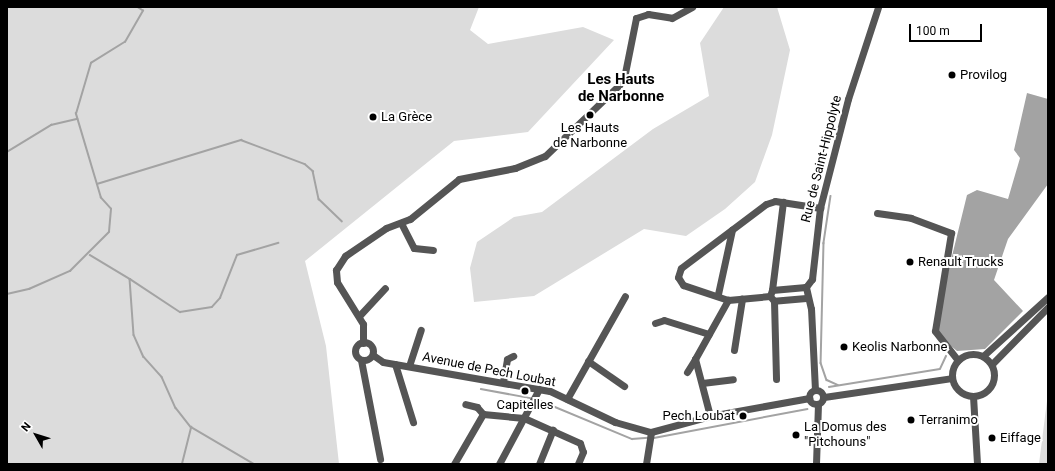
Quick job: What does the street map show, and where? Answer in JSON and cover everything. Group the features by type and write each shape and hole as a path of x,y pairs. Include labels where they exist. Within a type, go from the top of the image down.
{"street":[{"path":"380,459 361,360 355,351 363,343 366,332 359,316 337,282 339,262 386,228 401,223 459,178 514,168 545,156 619,85 625,73 636,18 648,14 672,18 692,7"},
{"name":"Rue de Saint-Hippolyte","path":"815,390 811,308 806,298 806,287 812,279 820,208 848,99 878,7"},
{"path":"776,379 772,295 783,202"},
{"path":"806,287 772,295 728,300 718,294 683,284 678,277 681,268 766,204 783,202 820,208"},
{"path":"877,213 911,218 951,233 935,331 958,360"},
{"path":"401,223 414,248 433,250"},
{"path":"718,294 732,230"},
{"path":"359,316 385,288"},
{"path":"772,295 806,298"},
{"path":"567,399 625,296"},
{"path":"983,356 1048,297"},
{"path":"734,350 742,299"},
{"path":"687,372 728,300"},
{"path":"973,396 992,386 992,364 1048,306"},
{"path":"655,323 664,320 709,334"},
{"path":"409,366 421,330"},
{"path":"361,360 373,355 371,346 363,343"},
{"path":"973,396 957,389 952,378 958,360 970,354 983,356 992,364"},
{"name":"Avenue de Pech Loubat","path":"373,355 395,364 504,382 536,395 567,399 615,422 651,434"},
{"path":"504,382 507,359 513,356"},
{"path":"695,359 710,416"},
{"path":"588,361 624,386"},
{"path":"395,364 413,422"},
{"path":"816,464 818,405 824,397 952,378"},
{"path":"702,383 733,380"},
{"path":"646,464 651,434 710,416 809,398 815,390 824,397"},
{"path":"499,464 536,395"},
{"path":"973,396 977,464"},
{"path":"809,398 818,405"},
{"path":"466,404 478,407 483,414 524,418 582,445 578,464"},
{"path":"454,464 483,414"},
{"path":"539,464 552,430"}],"shaded area":[{"path":"7,7 479,7 470,30 488,44 583,27 614,40 528,132 454,141 305,261 326,346 339,464 7,464"},
{"path":"724,7 777,7 790,50 772,135 755,182 725,209 686,236 644,229 534,296 474,302 470,268 477,242 514,217 542,212 653,129 709,96 700,43"},
{"path":"1027,93 1048,99 1048,184 1008,239 994,280 1023,311 985,349 957,351 938,335 940,305 967,195 977,190 1008,199 1020,158 1014,150"},
{"path":"1048,393 1048,464 1039,464"}],"waterway":[{"path":"7,294 29,289 70,271 109,232 111,209 101,198 76,114 91,63 125,42 143,11 137,7"},
{"path":"7,152 51,125 77,119"},
{"path":"97,184 241,140 305,164 313,171 319,199 342,221"},
{"path":"831,196 824,243 821,363 827,380 838,385"},
{"path":"130,279 180,312 212,307 220,298 237,255 278,243"},
{"path":"90,255 130,279 134,335 144,357 162,377 176,408 191,427 254,464"},
{"path":"829,387 940,369 946,356"},
{"path":"481,389 530,398"},
{"path":"536,399 632,439 648,438"},
{"path":"654,438 807,409"},
{"path":"182,464 191,427"}],"place":[{"name":"Provilog","path":"952,75"},
{"name":"Les Hauts de Narbonne","path":"590,115"},
{"name":"La Grèce","path":"373,117"},
{"name":"Renault Trucks","path":"910,262"},
{"name":"Keolis Narbonne","path":"844,347"},
{"name":"Capitelles","path":"525,391"},
{"name":"Pech Loubat","path":"743,416"},
{"name":"Terranimo","path":"911,420"},
{"name":"La Domus des \"Pitchouns\"","path":"796,435"},
{"name":"Eiffage","path":"992,438"}],"district":[{"name":"Les Hauts de Narbonne","path":"621,88"}]}
